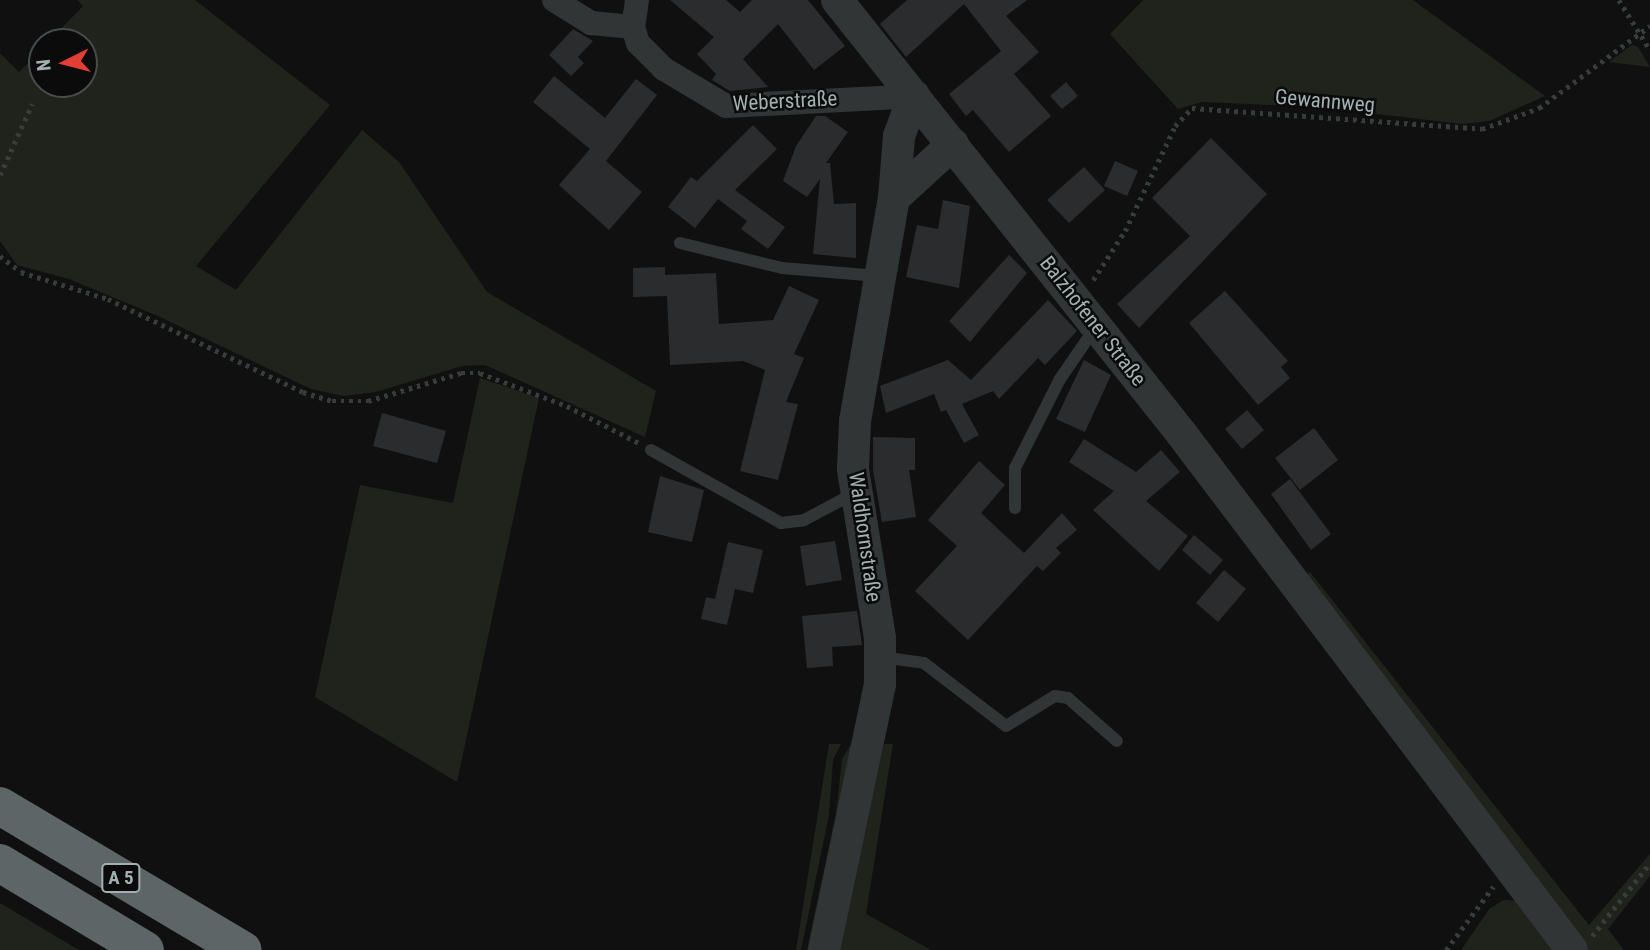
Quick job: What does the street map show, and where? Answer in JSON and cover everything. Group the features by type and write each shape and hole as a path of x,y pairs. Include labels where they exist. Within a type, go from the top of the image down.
{"highway":[{"name":"A 5","path":"0,806 243,950"},
{"name":"A 5","path":"0,863 145,950"}],"street":[{"path":"554,0 591,23 633,27 637,0"},
{"name":"Balzhofener Straße","path":"837,0 1077,300 1513,871 1581,945"},
{"name":"Weberstraße","path":"633,27 638,44 664,69 726,106 914,96"},
{"name":"Waldhornstraße","path":"824,950 873,732 881,657 856,492 855,421 894,198 899,136 914,96"},
{"path":"894,198 953,144"}],"lane":[{"path":"680,243 782,268 879,276"},
{"path":"1016,508 1015,468 1060,379 1086,341 1101,331"},
{"path":"651,450 781,523 804,520 856,492"},
{"path":"881,657 924,663 1006,726 1055,696 1069,698 1117,741"}],"path":[{"path":"1619,0 1638,35 1650,50"},
{"name":"Gewannweg","path":"1077,300 1125,231 1174,126 1192,108 1482,129 1539,108 1650,26"},
{"path":"0,175 32,104"},
{"path":"0,256 21,272 108,299 303,392 332,401 368,401 461,373 480,373 567,406 651,450"},
{"path":"1581,945 1650,863"},
{"path":"1446,950 1487,892 1513,871"}],"shaded area":[{"path":"77,0 195,0 330,105 196,266 236,290 362,130 399,162 487,292 656,391 645,437 485,365 462,366 376,392 344,396 311,389 158,316 69,279 17,265 0,241 0,53 19,72 28,63 28,98 98,98 98,28 62,28 83,6"},
{"path":"1143,0 1413,0 1545,96 1489,121 1463,124 1316,107 1202,102 1178,109 1110,34"},
{"path":"1632,45 1638,47 1650,67 1609,62"},
{"path":"480,378 539,398 457,782 315,697 360,485 453,503"},
{"path":"1310,572 1589,925 1650,854 1650,876 1608,929 1624,950 1589,950 1304,577"},
{"path":"862,726 815,950 807,950 836,814 842,759"},
{"path":"829,744 841,744 833,760 829,815 801,950 796,950"},
{"path":"884,744 893,744 866,914 931,950 839,950"},
{"path":"1504,900 1521,901 1568,950 1461,950 1490,908"},
{"path":"0,903 79,950 0,950"}],"building":[{"path":"670,0 726,0 740,12 752,0 808,0 845,46 814,70 778,24 743,59 768,87 730,91 712,80 716,74 697,54 714,37"},
{"path":"907,0 1027,0 1006,16 1039,52 1014,74 1051,116 1009,152 973,110 966,116 949,94 1001,51 964,4 906,57 880,24"},
{"path":"573,29 593,41 578,57 584,63 571,76 549,55"},
{"path":"554,76 605,118 636,79 657,95 606,161 642,192 609,230 559,185 590,149 533,102"},
{"path":"1066,82 1078,96 1062,109 1050,96"},
{"path":"816,116 825,116 848,132 826,163 830,163 834,204 856,203 856,258 813,254 820,179 807,197 783,181 796,146"},
{"path":"753,125 777,149 735,190 785,227 768,249 741,229 747,221 718,199 695,228 668,207 691,177 697,181"},
{"path":"1211,138 1267,194 1139,328 1117,304 1190,236 1152,198"},
{"path":"1115,161 1138,171 1127,196 1104,186"},
{"path":"1084,167 1105,190 1069,223 1047,200"},
{"path":"943,200 970,206 959,288 906,277 917,225 938,229"},
{"path":"1009,255 1027,273 970,342 949,321"},
{"path":"665,267 665,275 716,273 719,324 773,320 789,286 819,300 794,354 804,358 786,402 798,404 778,480 740,471 765,370 743,361 670,365 667,296 633,297 633,268"},
{"path":"1225,291 1288,361 1281,367 1290,378 1258,405 1189,323"},
{"path":"1048,300 1077,331 1045,365 1038,358 999,399 993,391 962,404 979,435 964,443 946,410 941,412 934,394 886,413 880,386 948,360 971,380"},
{"path":"1084,360 1111,375 1085,432 1056,419"},
{"path":"1247,410 1264,430 1242,449 1225,429"},
{"path":"382,413 446,431 437,463 373,446"},
{"path":"1314,428 1338,460 1300,490 1275,458"},
{"path":"873,437 915,438 915,470 909,470 916,517 882,522 873,470"},
{"path":"1084,439 1136,472 1161,450 1180,472 1146,501 1188,536 1159,571 1093,510 1114,491 1069,462"},
{"path":"979,461 1005,485 981,513 1024,553 1062,513 1077,530 1056,548 1061,553 1043,571 1037,566 968,640 915,591 957,546 928,520"},
{"path":"660,476 704,490 692,542 648,532"},
{"path":"1290,479 1331,534 1311,550 1271,494"},
{"path":"1194,535 1223,560 1210,575 1182,550"},
{"path":"835,541 842,580 806,586 800,546"},
{"path":"728,542 763,550 753,593 735,589 727,625 701,619 706,597 715,599"},
{"path":"1224,570 1246,589 1218,622 1196,603"},
{"path":"857,611 862,645 832,647 833,666 807,668 802,616"}]}
